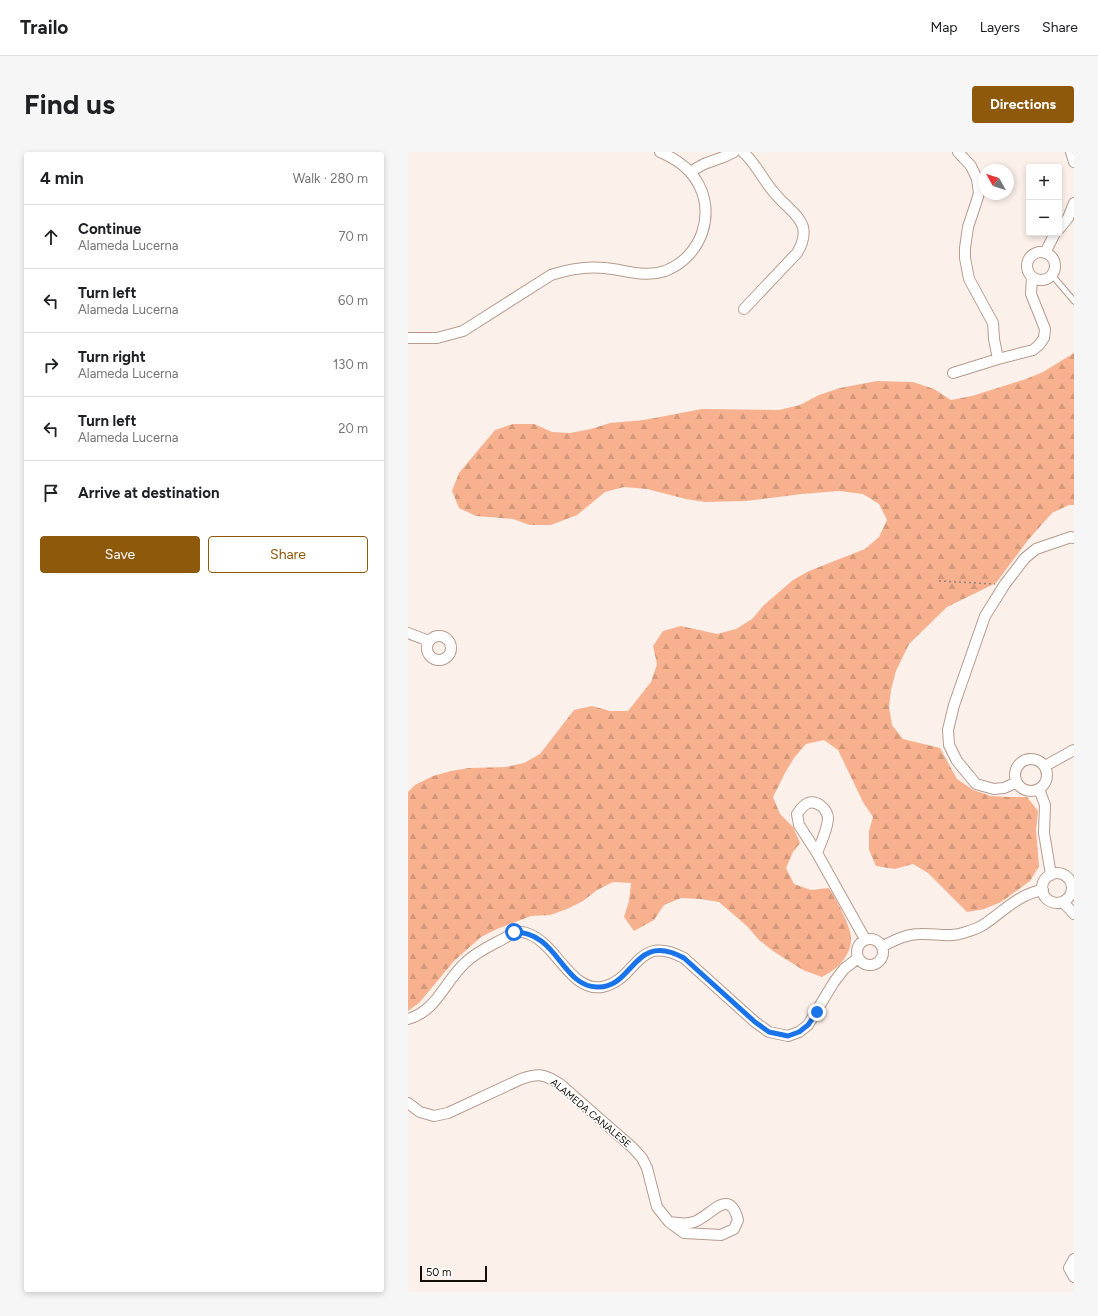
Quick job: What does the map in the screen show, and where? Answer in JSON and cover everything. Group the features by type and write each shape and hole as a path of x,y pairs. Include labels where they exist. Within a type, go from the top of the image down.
{"street":[{"path":"408,338 437,338 463,330 551,275 573,269 595,267 615,269 633,274 650,274 659,273 674,267 688,256 702,235 706,218 705,202 697,182 690,172 674,159 660,152"},
{"path":"690,172 704,164 734,152"},
{"path":"743,152 753,162 778,198 798,217 804,233 802,244 797,253 744,309"},
{"path":"958,152 975,172 978,186 977,200 968,227 965,248 965,258 969,279 992,319 998,359"},
{"path":"1071,152 1074,162"},
{"path":"1062,225 1068,218 1074,203"},
{"path":"1045,253 1054,236"},
{"path":"954,373 1033,350 1039,345 1044,338 1044,325 1031,294 1032,277 1027,266 1030,258 1036,253 1045,253 1049,255 1055,266 1052,274 1045,280 1032,277"},
{"path":"1017,782 1004,788 994,789 976,784 956,761 949,745 948,730 954,706 985,616 1005,584 1025,558 1036,549 1071,537 1074,538"},
{"path":"408,633 428,641"},
{"path":"1045,766 1074,750"},
{"path":"1031,758 1037,759 1045,766 1048,776 1043,786 1039,789 1034,791 1025,789 1017,782 1015,777 1018,766 1026,760 1031,758"},
{"path":"1039,789 1045,805 1044,833 1051,875"},
{"path":"817,853 865,939"},
{"path":"1055,873 1065,875 1071,882 1072,891 1063,902 1059,903 1050,901 1046,898 1043,890 1044,881 1051,875 1055,873"},
{"path":"883,946 907,935 921,933 938,936 961,934 981,926 1018,899 1033,891 1043,890"},
{"path":"1063,902 1074,914"},
{"path":"408,1019 423,1013 435,1002 450,980 465,963 479,952 514,932 525,932 541,940 549,947 575,979 587,986 608,986 620,978 650,951 661,950 672,952 684,958 755,1022 769,1032 788,1036 799,1032 808,1025 834,982 844,969 858,958"},
{"path":"872,938 878,940 883,946 884,953 882,959 876,964 869,965 863,963 858,958 858,947 860,942 865,939 872,938"},
{"name":"ALAMEDA CANALESE","path":"408,1102 420,1112 434,1116 448,1113 522,1079 534,1075 547,1076 560,1084 633,1148 642,1158 647,1168 658,1207 669,1222 684,1233 720,1235 734,1229 738,1220 736,1210 729,1204 721,1204 694,1222 685,1224 669,1222"},
{"path":"1074,1259 1069,1268 1074,1277"}],"lane":[{"path":"1052,274 1074,302"}],"path":[{"path":"939,581 1005,584"}],"green space":[{"path":"1074,353 1074,505 1069,505 1052,513 1028,540 996,583 947,607 909,644 896,671 891,690 889,707 892,725 903,739 940,748 957,779 973,790 991,796 1027,797 1038,811 1036,830 1039,866 1030,881 1001,902 984,909 967,912 928,873 913,864 895,869 876,866 869,850 869,831 873,817 863,802 838,750 824,740 806,744 794,758 773,797 780,814 793,827 800,843 793,852 786,868 794,884 811,890 829,888 839,905 848,926 851,937 849,949 843,961 832,971 822,977 803,970 773,951 759,940 747,926 719,902 681,898 664,905 654,920 634,931 624,917 629,901 631,883 613,882 567,909 550,915 531,916 481,937 454,961 419,1003 408,1011 408,792 415,785 433,776 451,771 469,768 506,767 524,763 540,754 574,710 592,706 610,711 628,711 651,682 657,664 653,646 663,631 681,626 717,634 736,629 752,619 764,605 793,580 809,571 865,549 879,537 887,520 879,504 863,494 839,491 746,501 705,502 686,499 647,489 624,487 605,492 577,515 551,525 530,525 513,519 476,516 459,508 452,491 459,473 495,430 513,424 534,424 552,432 570,433 591,429 610,423 644,420 702,409 779,410 800,405 819,395 840,388 877,381 913,382 934,389 951,400 972,396 1026,379 1043,372"}],"route":[{"path":"514,932 525,932 541,940 549,947 575,979 587,986 608,986 620,978 650,951 661,950 672,952 684,958 755,1022 769,1032 788,1036 799,1032 808,1025 817,1012"}]}
